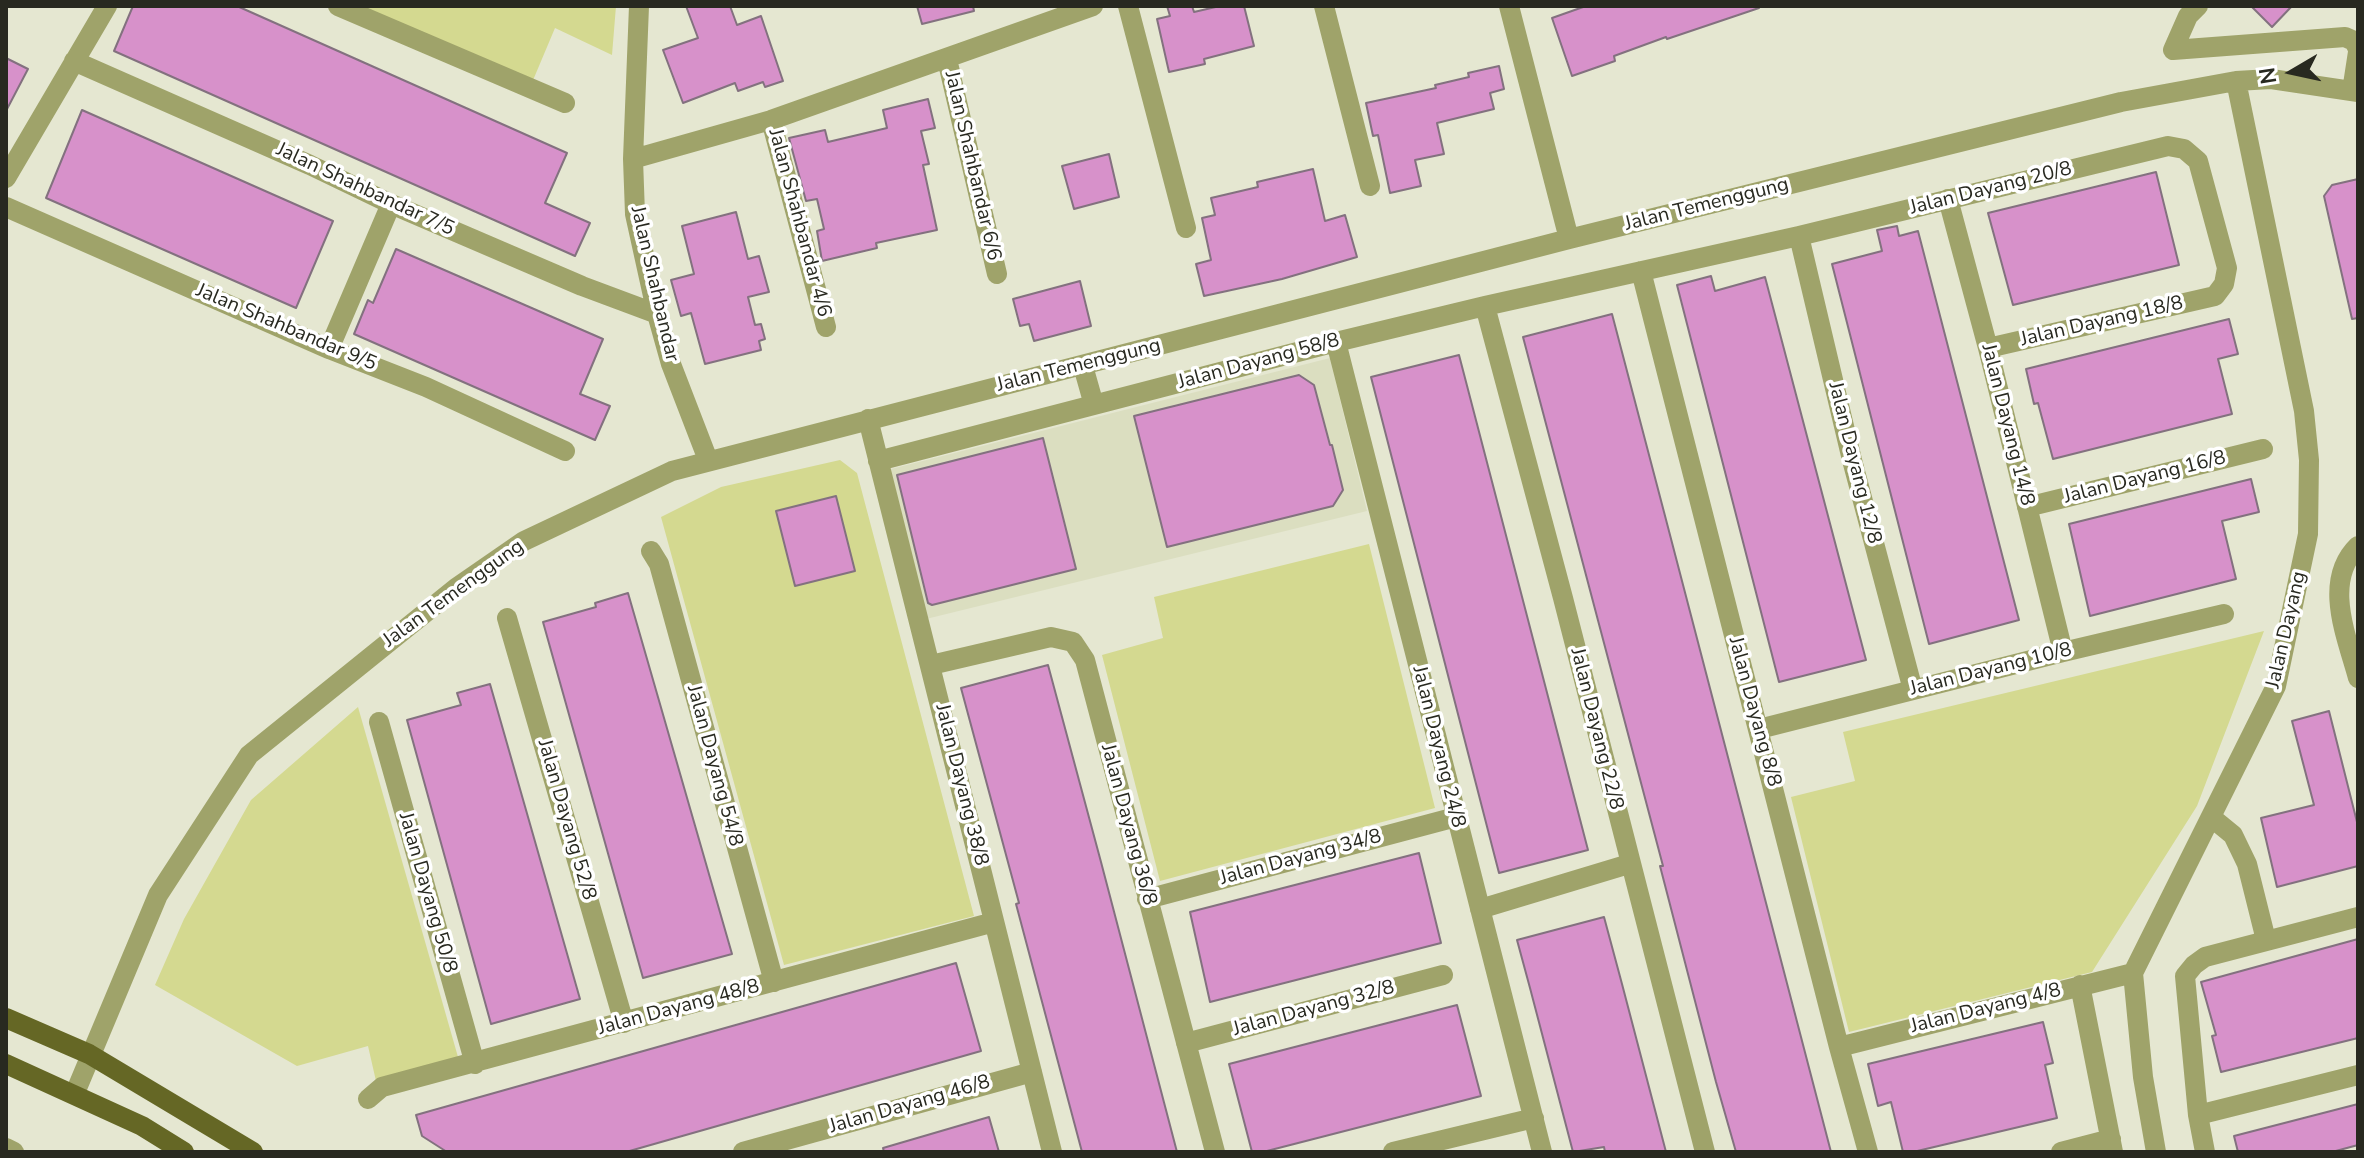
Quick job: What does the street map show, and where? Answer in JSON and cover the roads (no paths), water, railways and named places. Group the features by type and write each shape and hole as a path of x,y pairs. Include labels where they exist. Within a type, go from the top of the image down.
{"main road":[{"path":"6,1018 89,1054 253,1152"},
{"path":"6,1064 142,1126 184,1152"}],"street":[{"path":"6,178 107,6"},
{"path":"338,6 565,103"},
{"name":"Jalan Shahbandar","path":"639,6 633,159 635,214 671,364 708,460"},
{"path":"633,159 771,120 1093,6"},
{"path":"1128,6 1186,228"},
{"path":"1324,6 1370,186"},
{"path":"1509,6 1569,239"},
{"path":"2186,9 2173,50 2345,37 2354,41 2358,51 2355,92"},
{"name":"Jalan Shahbandar 6/6","path":"947,59 997,274"},
{"name":"Jalan Shahbandar 7/5","path":"74,61 391,204 582,286 657,314"},
{"name":"Jalan Temenggung","path":"75,1093 158,895 249,755 456,588 524,541 672,471 1569,239 2121,102 2236,81 2271,79 2355,92"},
{"name":"Jalan Dayang","path":"2133,973 2276,686 2308,534 2309,460 2304,411 2236,81"},
{"name":"Jalan Shahbandar 4/6","path":"771,120 826,327"},
{"name":"Jalan Dayang 20/8","path":"1641,271 1799,236 2168,146 2184,149 2201,165 2227,268 2224,284 2215,296"},
{"name":"Jalan Dayang 14/8","path":"1948,199 2063,652"},
{"path":"329,349 391,204"},
{"name":"Jalan Shahbandar 9/5","path":"6,207 329,349 426,387 565,451"},
{"name":"Jalan Dayang 12/8","path":"1799,236 1852,460 1913,690"},
{"name":"Jalan Dayang 58/8","path":"878,461 1336,342 1641,271"},
{"name":"Jalan Dayang 8/8","path":"1641,271 1868,1152"},
{"name":"Jalan Dayang 18/8","path":"1988,348 2215,296"},
{"name":"Jalan Dayang 22/8","path":"1485,306 1705,1152"},
{"name":"Jalan Dayang 24/8","path":"1336,342 1542,1152"},
{"path":"1083,366 1094,405"},
{"name":"Jalan Dayang 38/8","path":"868,419 1052,1152"},
{"name":"Jalan Dayang 16/8","path":"2027,507 2263,449"},
{"path":"2358,546 2346,560 2339,586 2339,607 2358,678"},
{"name":"Jalan Dayang 54/8","path":"651,551 659,564 774,982"},
{"name":"Jalan Dayang 10/8","path":"1759,729 2224,614"},
{"name":"Jalan Dayang 52/8","path":"507,618 624,1023"},
{"name":"Jalan Dayang 36/8","path":"931,665 1051,637 1073,642 1085,660 1215,1152"},
{"name":"Jalan Dayang 50/8","path":"379,722 475,1064"},
{"name":"Jalan Dayang 34/8","path":"1147,899 1456,817"},
{"path":"2211,817 2233,835 2247,864 2266,940"},
{"path":"1480,909 1629,864"},
{"path":"2205,1152 2198,1115 2185,976 2205,957 2358,917"},
{"name":"Jalan Dayang 48/8","path":"368,1099 382,1087 994,922"},
{"path":"2133,973 2143,1077 2156,1152"},
{"name":"Jalan Dayang 4/8","path":"1839,1047 2133,973"},
{"name":"Jalan Dayang 32/8","path":"1186,1043 1443,975"},
{"path":"2061,1152 2112,1146 2080,985"},
{"name":"Jalan Dayang 46/8","path":"743,1152 1032,1072"},
{"path":"2198,1115 2358,1075"},
{"path":"1393,1152 1534,1118"},
{"path":"6,1148 14,1152"}]}
